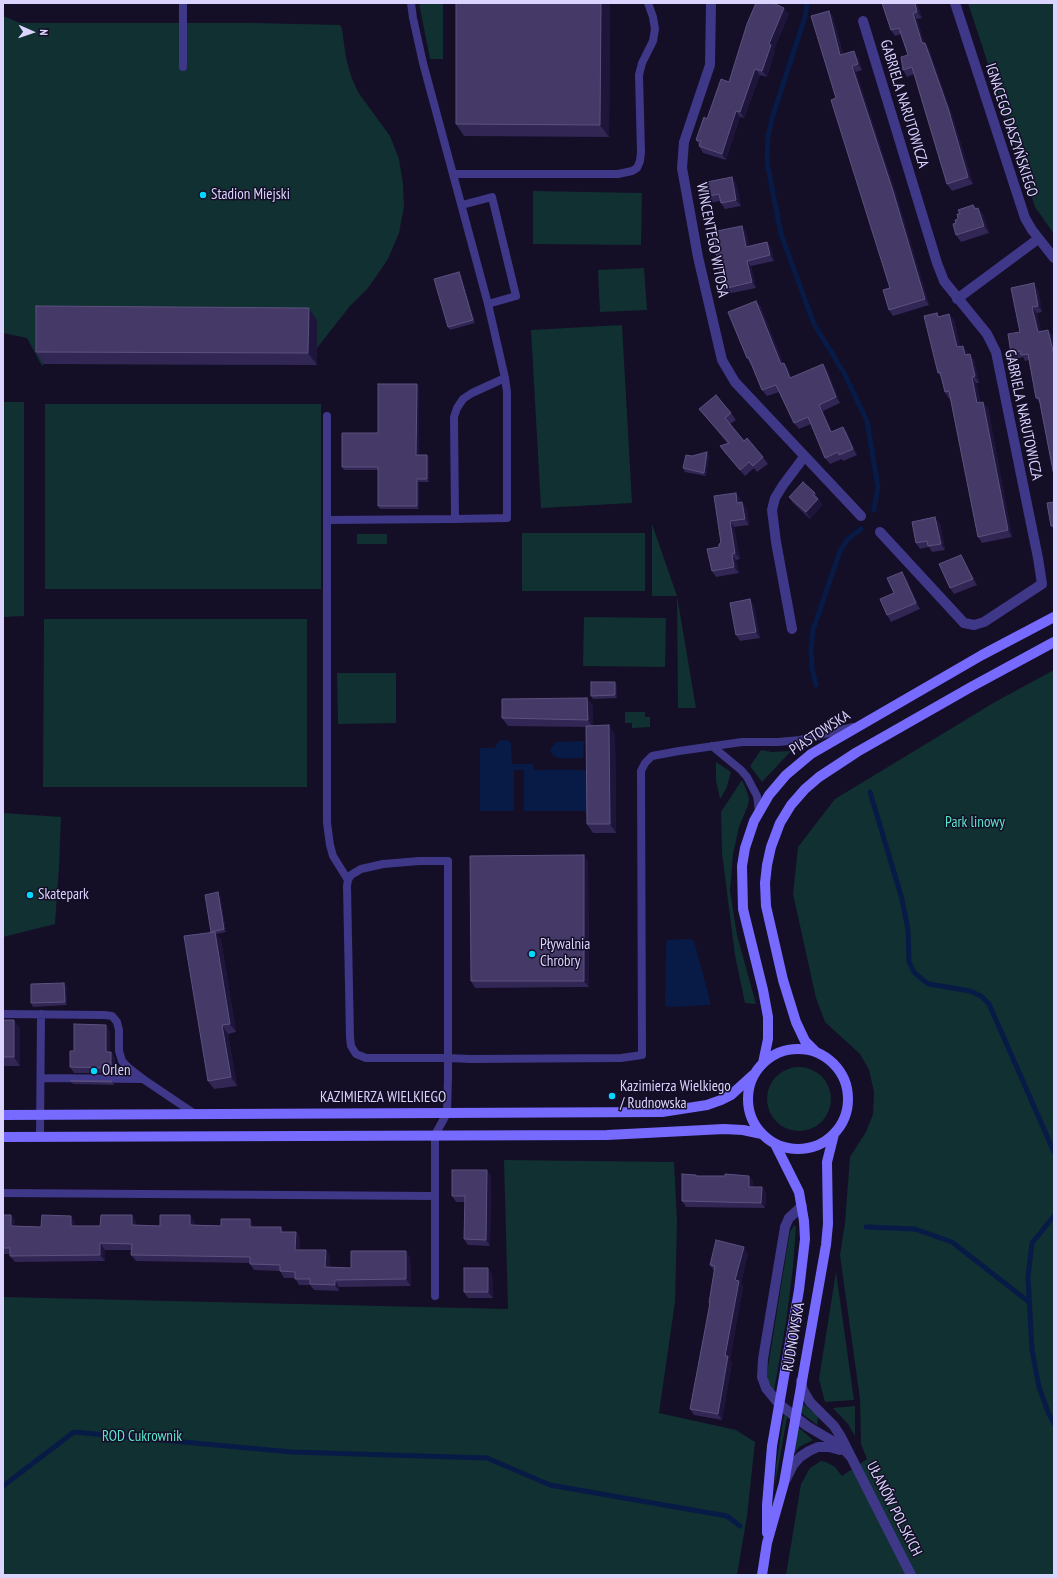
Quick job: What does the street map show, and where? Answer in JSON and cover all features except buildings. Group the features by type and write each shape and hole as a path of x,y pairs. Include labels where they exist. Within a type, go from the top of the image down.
{"main road":[{"name":"PIASTOWSKA","path":"763,1063 768,1044 768,1017 763,990 743,909 741,887 745,848 759,811 786,775 811,754 982,655 1054,617"},
{"path":"816,1052 797,1048 787,1049 770,1057 753,1075 748,1090 748,1106 753,1121 762,1134 775,1144 792,1149 802,1149 819,1144 834,1134 844,1119 848,1101 848,1092 844,1079 837,1068 831,1061 816,1052 805,1041 796,1022 781,973 766,906 765,883 771,847 780,823 791,805 805,789 819,777 857,752 971,686 1054,642"},
{"name":"KAZIMIERZA WIELKIEGO","path":"3,1115 662,1112 708,1105 721,1100 731,1095 753,1075"},
{"path":"3,1137 607,1135 724,1129 743,1130 762,1134"},
{"name":"RUDNOWSKA","path":"762,1575 767,1543 784,1483 826,1245 828,1211 826,1188 827,1162 834,1134"},
{"name":"RUDNOWSKA","path":"767,1543 767,1505 772,1446 799,1290 805,1239 802,1206 798,1192 775,1144"}],"street":[{"name":"WINCENTEGO WITOSA","path":"711,3 710,65 684,142 682,168 698,257 722,360 735,382 861,516"},
{"name":"IGNACEGO DASZYŃSKIEGO","path":"954,3 1025,218 1038,239 1054,258"},
{"name":"GABRIELA NARUTOWICZA","path":"863,21 937,263 944,281 957,299 987,334 996,352 1042,584 984,622 974,625 964,623 880,532"},
{"path":"957,299 1038,239"},
{"path":"792,629 776,542 772,510 775,498 782,485 804,457"},
{"name":"UŁANÓW POLSKICH","path":"802,1206 789,1218 785,1227 762,1370 766,1388 780,1404 807,1426 840,1446 850,1456"},
{"name":"UŁANÓW POLSKICH","path":"801,1381 803,1390 810,1402 834,1426 911,1575"},
{"name":"UŁANÓW POLSKICH","path":"784,1483 793,1465 800,1457 818,1447 837,1448 850,1456"}],"lane":[{"path":"182,68 183,3"},
{"path":"328,520 507,518 507,404 505,378 488,304 423,63 411,3"},
{"path":"453,174 618,174 632,172 637,168 640,161 641,152 639,75 642,63 653,41 655,28 648,3"},
{"path":"462,205 492,197 516,296 488,304"},
{"path":"455,519 454,417 457,408 463,399 472,393 505,378"},
{"path":"327,416 327,823 333,856 348,880"},
{"path":"435,1296 435,1135 447,1113 448,1058 448,861 419,860 383,864 355,872 348,880 346,886 350,1037 356,1054 366,1058 448,1058 621,1058 642,1055 641,771 645,763 652,756 742,742 778,742 800,740 857,726"},
{"path":"712,746 741,770 747,777 757,796 759,811"},
{"path":"3,1014 112,1016 117,1022 119,1030 119,1051 122,1061 143,1079 195,1114"},
{"path":"40,1136 42,1078 41,1014"},
{"path":"42,1078 143,1079"},
{"path":"3,1193 435,1196"}],"green space":[{"path":"419,3 443,3 443,59 430,59"},
{"path":"968,3 1054,3 1054,234 1035,207"},
{"name":"Stadion Miejski","path":"3,16 20,23 254,23 340,25 342,29 346,58 351,76 358,92 390,136 399,159 403,184 404,206 399,233 388,259 368,288 350,306 317,348 317,365 44,364 42,366 27,338 3,333"},
{"path":"533,191 642,193 641,245 533,244"},
{"path":"644,268 647,310 600,312 598,270"},
{"path":"622,325 632,503 541,508 531,330"},
{"path":"3,402 24,402 24,616 3,617"},
{"path":"45,404 321,404 321,589 45,589"},
{"path":"652,524 677,596 652,596"},
{"path":"522,533 645,533 645,591 522,591"},
{"path":"357,534 387,534 387,544 357,544"},
{"path":"677,596 696,708 678,708"},
{"path":"584,617 666,618 665,667 583,666"},
{"path":"44,619 307,619 307,787 43,787"},
{"name":"Park linowy","path":"1054,670 1054,1575 786,1575 801,1484 810,1468 821,1461 826,1462 835,1467 842,1476 867,1459 861,1444 860,1399 840,1255 845,1223 850,1157 866,1132 873,1114 874,1092 869,1070 860,1054 825,1022 816,998 793,894 798,847 835,799 995,702"},
{"path":"337,673 396,673 396,723 338,724"},
{"path":"625,712 645,712 645,717 650,717 650,727 632,728 632,723 625,723"},
{"path":"761,750 772,752 791,751 762,782 750,766"},
{"path":"716,762 731,772 726,789 720,799 716,780"},
{"path":"742,780 749,799 739,827 733,854 730,891 737,935 756,1004 745,1003 735,955 722,853 721,812"},
{"name":"Skatepark","path":"3,813 61,817 55,924 3,937"},
{"path":"799,1067 811,1069 822,1076 829,1087 831,1099 829,1111 822,1122 811,1129 799,1131 787,1129 776,1122 769,1111 767,1099 769,1087 776,1076 787,1069"},
{"name":"ROD Cukrownik","path":"504,1160 674,1162 677,1221 675,1302 659,1413 736,1430 755,1442 747,1516 737,1575 3,1575 3,1297 508,1309"},
{"path":"794,1225 796,1227 793,1267 786,1322 774,1391 768,1381 767,1373 790,1232"},
{"path":"836,1272 854,1400 825,1402 819,1379"},
{"path":"802,1403 818,1416 817,1425 800,1412"},
{"path":"855,1406 855,1436 848,1424 833,1408"},
{"path":"784,1415 787,1417 775,1485 776,1466"},
{"path":"798,1427 813,1440 799,1447 794,1454"}],"water":[{"path":"501,740 507,740 511,743 512,764 533,764 534,770 589,770 589,811 524,811 524,770 514,770 514,811 480,811 480,748 495,748"},
{"path":"584,741 583,758 559,758 554,756 551,752 551,748 556,742"},
{"path":"691,939 695,944 710,1005 666,1006 666,943 668,940"}],"waterway":[{"path":"807,3 805,17 773,115 768,136 767,162 781,234 814,324 844,373 867,421 878,487 874,510"},
{"path":"816,685 812,668 811,650 813,630 840,551 848,539 861,529"},
{"path":"870,792 902,899 908,930 909,962 914,972 929,984 970,991 981,996 989,1004 1054,1152"},
{"path":"1054,1216 1032,1243 1028,1277 1032,1350 1039,1387 1054,1424"},
{"path":"866,1227 915,1229 952,1242 1029,1302"},
{"path":"3,1486 74,1432 292,1452 487,1458 550,1485 727,1516 740,1526"}],"place":[{"name":"Stadion Miejski","path":"203,195"},
{"name":"Skatepark","path":"30,895"},
{"name":"Pływalnia Chrobry","path":"532,954"},
{"name":"Orlen","path":"94,1071"},
{"name":"Kazimierza Wielkiego / Rudnowska","path":"612,1096"}]}
